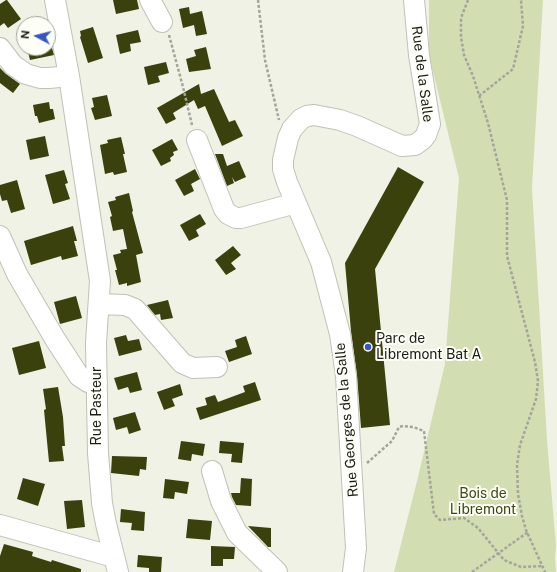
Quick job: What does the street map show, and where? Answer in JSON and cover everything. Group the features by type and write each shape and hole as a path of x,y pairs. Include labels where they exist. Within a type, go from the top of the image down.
{"street":[{"name":"Rue Pasteur","path":"55,0 69,76 100,280 100,304 96,343 98,452 102,503 116,563"},
{"path":"150,0 162,22"},
{"name":"Rue de la Salle","path":"287,182 283,164 288,138 296,123 308,116 314,115 340,120 402,146 415,145 426,135 430,124 419,55 414,0"},
{"path":"0,48 13,65 26,74 40,78 69,76"},
{"path":"197,140 224,209 228,214 236,218 241,218 296,203"},
{"name":"Rue Georges de la Salle","path":"287,182 320,262 340,334 346,376 352,472 356,548 353,572"},
{"path":"0,236 16,274 79,376 88,382 97,383"},
{"path":"100,304 125,305 135,309 182,363 193,368 216,368"},
{"path":"212,470 221,501 237,533 277,572"},
{"path":"0,525 107,555 116,563"}],"path":[{"path":"258,0 265,60 280,126 288,138"},
{"path":"468,0 460,18 464,55 473,76 488,123 507,200 507,256 530,340 537,374 536,399 520,444 517,465 518,494 522,516 545,572"},
{"path":"479,96 513,69 523,26 521,0"},
{"path":"162,22 171,38 191,122 197,140"},
{"path":"352,472 362,468 392,441 399,427 413,427 424,431 434,514 440,520 464,518 478,528 504,560 521,567 543,566"},
{"path":"472,572 528,532"}],"green space":[{"name":"Bois de Libremont","path":"429,0 543,0 532,188 547,440 556,546 556,572 394,572 445,364 459,178 429,55"}],"building":[{"path":"7,0 19,16 16,16 16,22 8,28 4,23 0,26 0,4"},
{"path":"113,0 137,0 139,9 116,14"},
{"path":"189,7 190,14 202,11 207,34 196,36 194,25 183,28 179,9"},
{"path":"93,27 103,58 88,63 80,37 80,31"},
{"path":"138,30 141,42 130,44 131,51 120,54 116,35"},
{"path":"206,47 211,69 189,72 186,59 196,56 194,50"},
{"path":"29,56 49,56 30,60"},
{"path":"166,62 169,73 158,76 160,82 148,85 144,67"},
{"path":"0,68 20,84 13,93 0,83"},
{"path":"199,84 201,94 214,89 229,122 235,120 243,136 222,146 205,106 198,109 194,100 173,113 176,119 166,124 157,108"},
{"path":"107,95 112,116 95,120 91,108 94,107 92,98"},
{"path":"49,102 50,109 53,109 55,119 39,123 37,116 35,116 33,105"},
{"path":"45,136 49,156 30,160 26,140"},
{"path":"121,137 127,172 114,175 113,172 105,174 100,145 108,143 107,140"},
{"path":"172,139 178,150 173,152 174,155 170,158 171,161 161,166 152,150"},
{"path":"215,154 223,154 227,166 239,161 246,177 235,182 232,177 234,183 227,186"},
{"name":"Parc de Libremont Bat A","path":"398,167 424,182 375,269 390,425 361,428 345,263"},
{"path":"195,169 200,179 191,184 194,191 184,196 175,180"},
{"path":"64,170 68,183 65,184 70,199 53,204 45,175"},
{"path":"17,180 25,209 11,213 7,200 2,201 0,185"},
{"path":"129,193 132,212 143,253 136,255 141,282 127,286 127,283 119,285 113,255 121,253 120,250 127,249 123,229 113,231 110,217 112,216 108,202 116,200 115,197"},
{"path":"200,214 206,224 196,230 199,236 189,241 180,225"},
{"path":"73,226 77,241 74,241 78,256 62,260 61,256 31,265 24,241"},
{"path":"233,246 241,255 231,263 236,269 226,275 215,260"},
{"path":"76,296 82,318 60,324 54,302"},
{"path":"168,300 173,318 161,320 160,314 155,315 147,305"},
{"path":"126,335 128,341 139,339 142,350 119,356 114,338"},
{"path":"246,336 252,354 229,362 225,351 237,347 235,340"},
{"path":"39,341 46,368 19,375 12,348"},
{"path":"137,372 142,390 130,393 128,387 118,390 114,378"},
{"path":"255,382 261,400 200,420 196,408 207,405 205,398 215,395 218,402 245,392 243,386"},
{"path":"180,384 183,395 172,399 175,406 164,410 157,392"},
{"path":"58,387 63,417 65,446 62,446 64,461 49,462 44,410 46,409 43,389"},
{"path":"135,412 141,430 129,434 127,427 116,430 113,418"},
{"path":"181,441 205,444 203,456 192,454 191,461 178,459"},
{"path":"220,441 244,443 242,463 231,462 232,454 219,453"},
{"path":"112,456 147,457 146,470 140,469 139,476 111,473"},
{"path":"23,478 45,484 38,506 17,499"},
{"path":"241,478 252,479 251,506 236,505 232,497 231,493 240,493"},
{"path":"165,479 189,482 187,494 175,492 174,499 163,498"},
{"path":"82,500 85,527 67,529 64,501"},
{"path":"121,509 145,512 144,531 131,530 132,523 120,522"},
{"path":"188,519 212,521 210,540 186,538"},
{"path":"248,526 271,528 271,547 268,547"},
{"path":"4,544 33,552 32,556 51,562 52,560 81,569 81,572 0,572 0,556"},
{"path":"211,546 235,547 234,559 223,559 223,566 211,566"},
{"path":"138,555 162,557 161,572 149,572 149,568 137,567"}],"place":[{"name":"Parc de Libremont Bat A","path":"368,347"}]}
